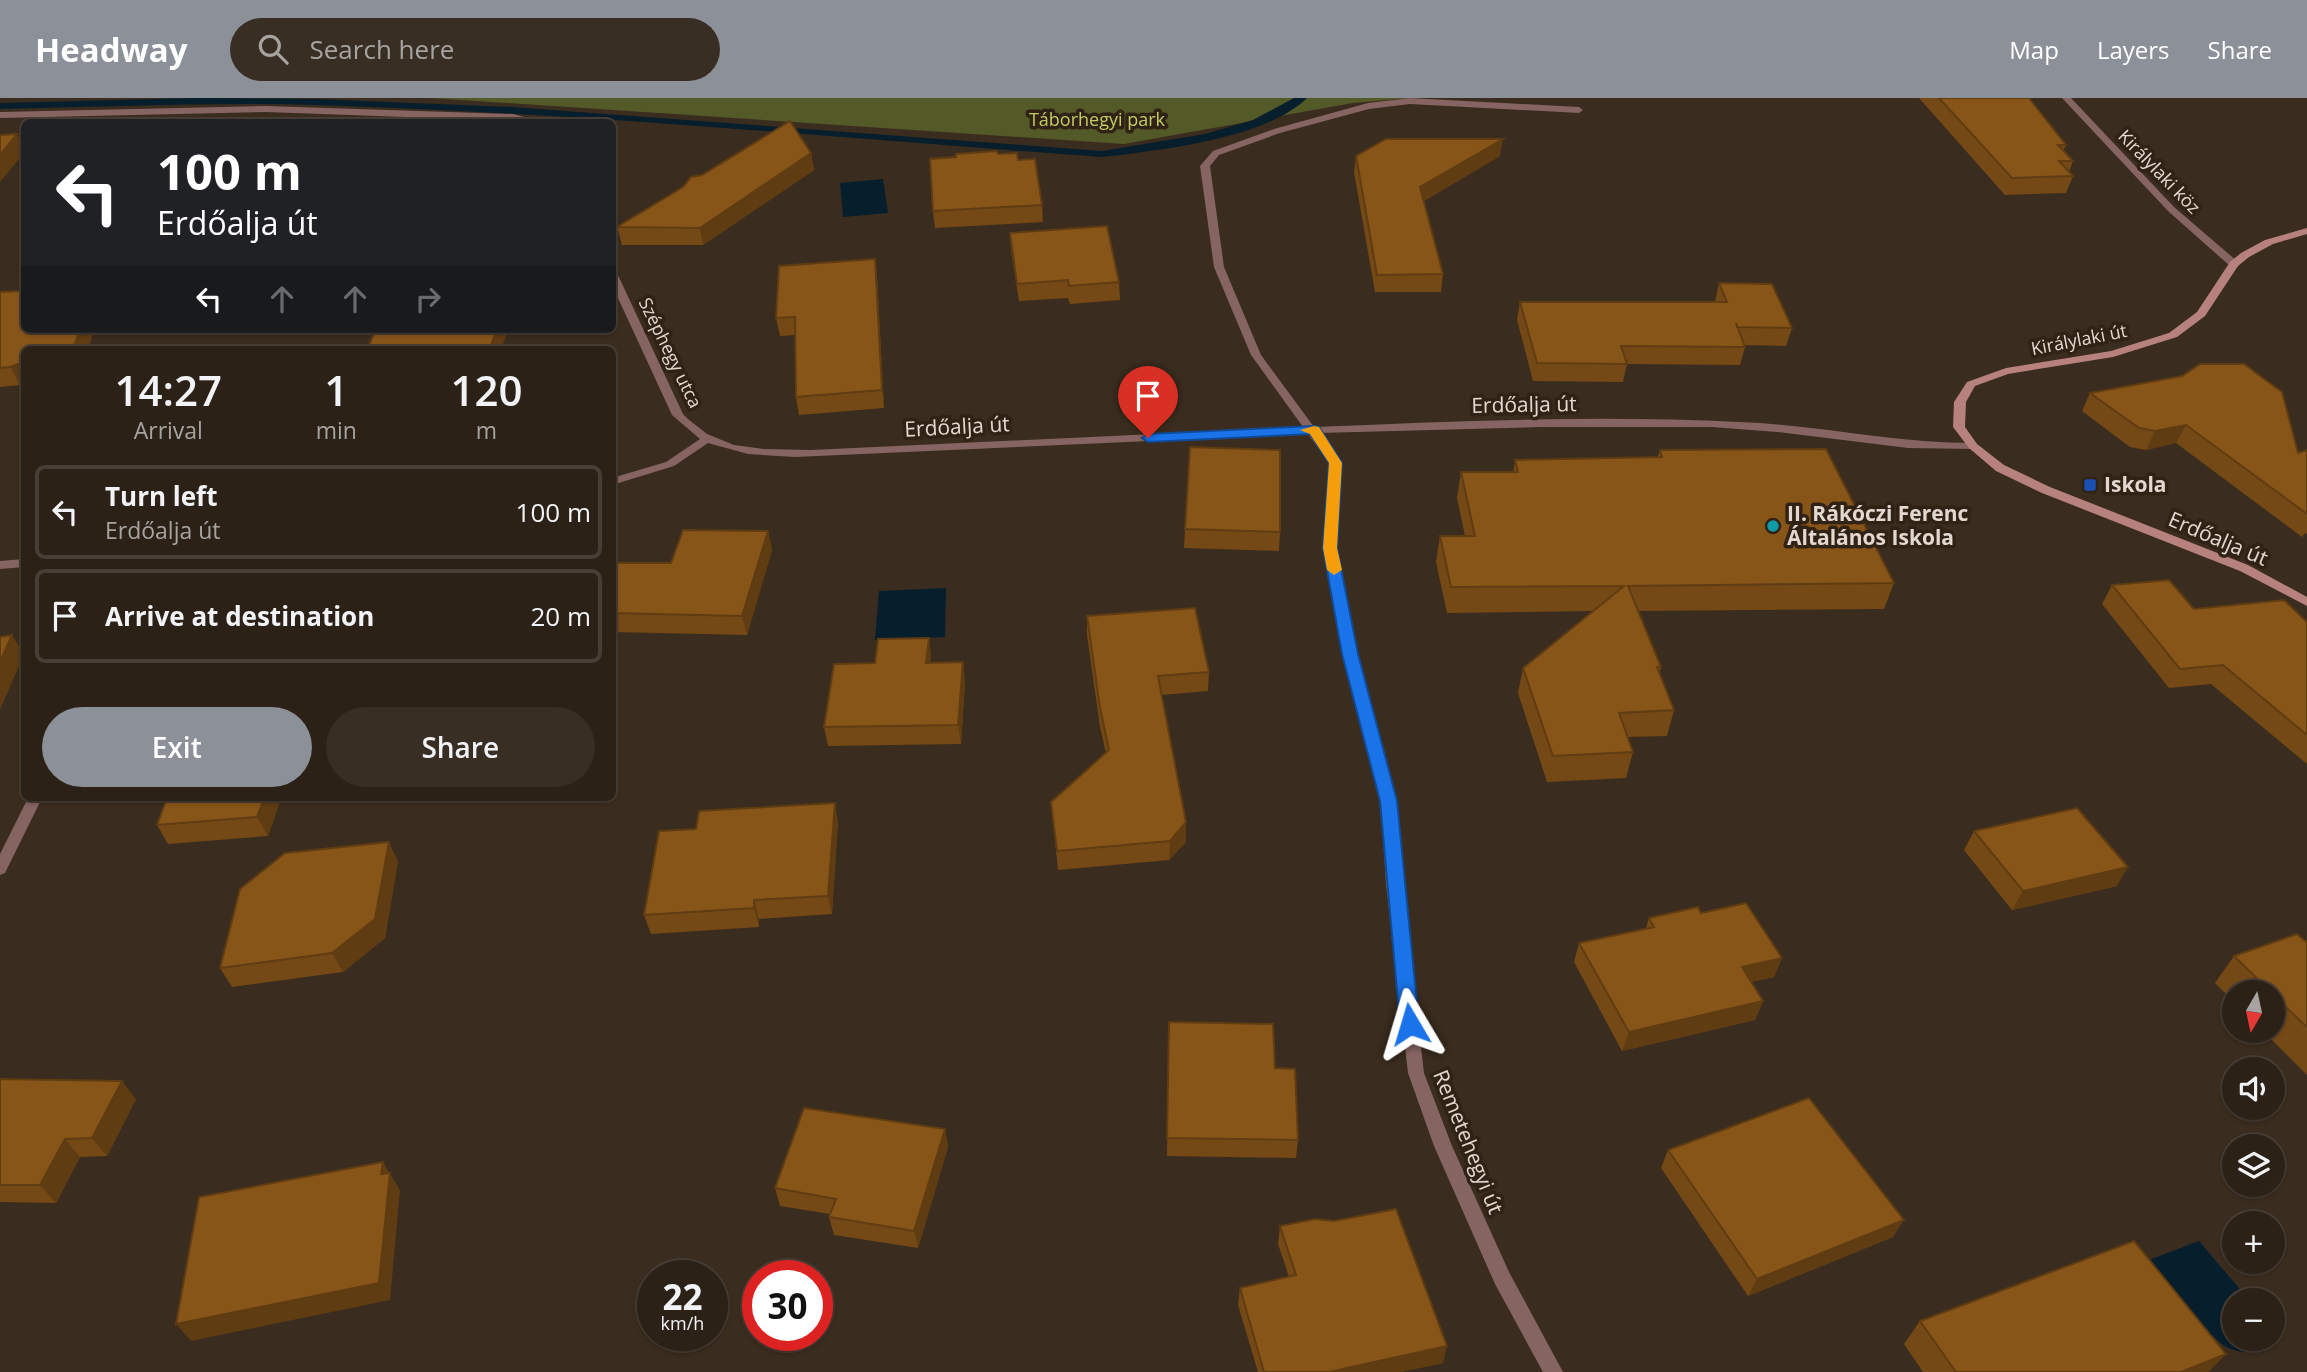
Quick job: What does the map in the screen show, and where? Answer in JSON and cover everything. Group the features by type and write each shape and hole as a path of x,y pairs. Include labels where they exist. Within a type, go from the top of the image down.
{"street":[{"name":"Királylaki köz","path":"2066,98 2172,209 2234,264"},
{"name":"Remetehegyi út","path":"1553,1372 1502,1278 1443,1146 1416,1073 1394,884 1388,801 1350,654 1330,548 1335,463 1314,430 1256,355 1219,267 1205,166 1216,153 1277,131 1368,106 1410,101 1579,110"},
{"path":"0,115 266,109 523,119"},
{"name":"Királylaki út","path":"1973,446 1959,427 1960,402 1971,384 2006,371 2113,354 2173,335 2202,314 2234,264 2269,242 2307,231"},
{"name":"Széphegy utca","path":"616,282 678,415 691,429 707,439"},
{"name":"Erdőalja út","path":"707,439 732,448 801,453 1314,430 1618,422 1717,424 1812,431 1938,448 1973,446 2000,468 2046,490 2244,568 2307,602"},
{"path":"616,481 670,464 707,439"},
{"path":"0,565 21,563"},
{"path":"0,869 34,801"}],"green space":[{"name":"Táborhegyi park","path":"431,98 1410,98 1353,103 1124,144"}],"water":[{"path":"883,179 888,213 843,217 840,183"},
{"path":"946,588 945,637 875,640 879,591"},
{"path":"2199,1241 2222,1268 2222,1274 2227,1274 2239,1288 2222,1288 2222,1344 2199,1323 2149,1260"},
{"path":"2239,1351 2265,1351 2264,1352"}],"building":[{"path":"1939,98 2029,98 2066,145 2058,145 2073,161 2059,161 2073,176 2012,178"},
{"path":"790,121 811,153 700,228 617,227 683,187 691,177 702,175"},
{"path":"17,134 0,155 0,135"},
{"path":"1386,139 1503,139 1420,187 1443,274 1377,275 1356,156"},
{"path":"997,151 998,154 1017,153 1018,160 1035,159 1042,205 933,211 930,159"},
{"path":"1107,226 1119,282 1069,286 1068,280 1017,284 1010,233"},
{"path":"875,259 882,390 796,397 795,317 776,318 779,266"},
{"path":"1719,283 1772,284 1792,328 1738,327 1745,347 1621,346 1627,364 1537,363 1520,302 1727,302"},
{"path":"21,291 21,333 79,333 75,344 21,346 21,363 0,368 0,292"},
{"path":"374,333 495,333 491,346 369,346"},
{"path":"2200,364 2244,364 2282,392 2298,453 2307,450 2307,514 2186,425 2155,431 2139,428 2090,393 2182,376"},
{"path":"1190,447 1280,450 1280,532 1185,529"},
{"path":"1826,449 1894,583 1628,586 1661,667 1657,667 1674,710 1619,713 1633,752 1553,756 1523,668 1624,586 1451,587 1440,536 1475,536 1461,472 1518,472 1515,460 1662,457 1660,450"},
{"path":"683,530 768,531 742,616 616,613 616,563 671,563"},
{"path":"2169,580 2194,609 2284,600 2307,622 2307,735 2223,665 2180,669 2112,585"},
{"path":"1195,608 1209,672 1158,676 1186,822 1170,841 1057,851 1051,802 1109,750 1087,616"},
{"path":"12,635 0,662 0,637"},
{"path":"929,638 926,663 963,662 958,725 824,727 834,664 875,663 878,639"},
{"path":"166,801 263,801 257,817 157,825"},
{"path":"835,803 828,896 754,900 754,908 644,915 659,831 696,829 699,811"},
{"path":"2077,808 2128,867 2023,891 1974,831"},
{"path":"389,842 375,919 332,953 220,968 240,889 285,853"},
{"path":"1746,903 1782,958 1742,967 1763,1001 1629,1032 1579,943 1654,927 1649,918 1698,907 1701,913"},
{"path":"2297,934 2307,941 2307,1027 2286,1007 2286,980 2259,980 2234,956"},
{"path":"1169,1022 1273,1024 1275,1068 1295,1069 1298,1140 1167,1138"},
{"path":"0,1079 122,1081 92,1138 65,1139 40,1185 0,1185"},
{"path":"1809,1098 1904,1220 1757,1279 1668,1150"},
{"path":"804,1108 945,1129 914,1231 829,1217 836,1199 775,1188"},
{"path":"383,1162 381,1174 390,1173 379,1283 176,1324 199,1197"},
{"path":"1396,1209 1447,1346 1329,1372 1264,1372 1240,1288 1296,1275 1280,1226 1315,1219 1334,1221"},
{"path":"2134,1241 2226,1354 2181,1372 1956,1372 1920,1321"}],"waterway":[{"path":"0,106 237,101 414,105 1102,154 1179,143 1232,131 1257,122 1302,98"}],"slow traffic":[{"path":"1306,430 1314,430 1335,463 1330,548 1334,570"}],"place":[{"name":"Iskola","path":"2090,485"},
{"name":"II. Rákóczi Ferenc Általános Iskola","path":"1773,526"}],"route":[{"path":"1148,438 1314,430 1335,463 1330,548 1350,654 1388,801 1394,884 1410,1024"}]}
